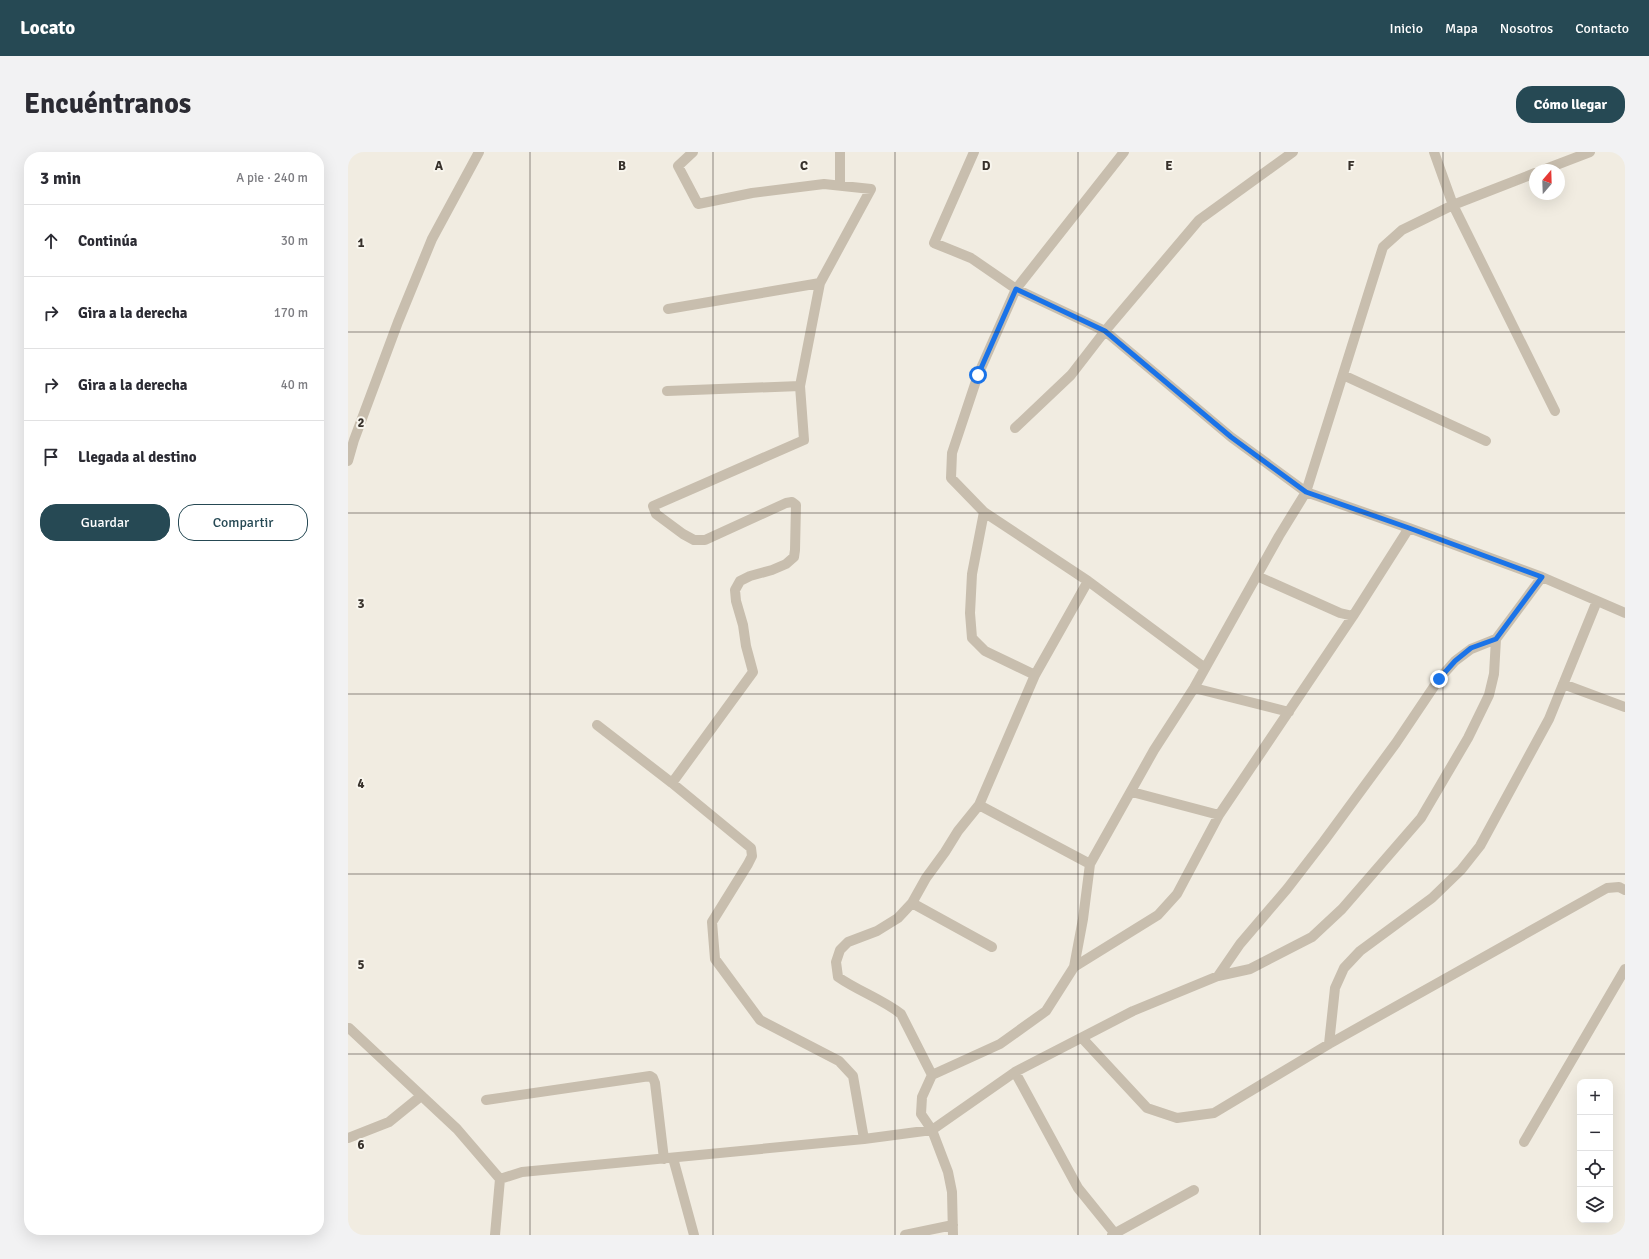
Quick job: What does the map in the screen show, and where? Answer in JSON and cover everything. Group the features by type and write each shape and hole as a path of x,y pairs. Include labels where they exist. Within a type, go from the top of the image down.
{"street":[{"path":"348,461 354,440 398,322 432,238 479,152"},
{"path":"672,783 753,672 746,646 743,625 736,601 735,590 740,582 750,576 772,570 786,564 794,557 796,505 792,502 786,503 705,540 694,540 683,534 656,514 653,506 804,440 800,386 820,283 871,189 824,184 752,193 698,204 678,166 693,152"},
{"path":"840,152 840,186"},
{"path":"974,152 934,243 972,258 1016,289 1105,331 1231,437 1306,492 1542,577 1625,613"},
{"path":"1124,152 1016,289 978,375 952,453 952,478 984,512 1088,581 1205,668"},
{"path":"1015,428 1071,374 1105,331 1199,220 1293,152"},
{"path":"1434,152 1453,205 1555,411"},
{"path":"1559,164 1590,152"},
{"path":"905,1235 953,1230 952,1192 948,1172 932,1130 921,1114 922,1097 932,1075 1000,1044 1046,1012 1074,967 1083,919 1090,864 1132,792 1154,750 1194,688 1279,536 1306,492 1383,247 1402,230 1453,205 1529,175"},
{"path":"668,309 820,283"},
{"path":"1343,375 1486,441"},
{"path":"667,391 800,386"},
{"path":"984,512 972,574 970,613 972,638 985,651 1035,676"},
{"path":"1074,967 1158,915 1177,894 1219,815 1353,616 1409,528"},
{"path":"1258,576 1340,613 1353,616"},
{"path":"500,1179 522,1172 864,1139 932,1130 1015,1072 1133,1011 1218,976 1250,969 1312,937 1342,909 1421,818 1468,738 1489,695 1494,674 1496,639 1542,577"},
{"path":"932,1075 901,1014 854,988 838,977 836,962 840,950 848,942 877,931 898,918 912,903 926,878 958,831 979,804 1035,676 1088,581"},
{"path":"1329,1044 1335,988 1344,968 1360,951 1432,898 1461,870 1475,852 1518,779 1549,719 1597,601"},
{"path":"1218,976 1240,944 1287,889 1324,841 1396,743 1439,679 1455,661 1471,648 1496,639"},
{"path":"1563,684 1625,707"},
{"path":"1194,688 1289,712"},
{"path":"597,725 672,783 751,848 752,856 748,864 712,922 716,959 760,1020 839,1061 852,1076 864,1139"},
{"path":"1132,792 1219,815"},
{"path":"979,804 1090,864"},
{"path":"1082,1038 1147,1108 1177,1118 1214,1113 1329,1044 1607,888 1619,888 1625,890"},
{"path":"912,903 992,947"},
{"path":"1524,1142 1625,970"},
{"path":"349,1028 457,1129 500,1179 495,1235"},
{"path":"1015,1072 1078,1188 1115,1234 1194,1190"},
{"path":"486,1100 650,1076 654,1078 668,1158 694,1235"},
{"path":"348,1138 389,1122 421,1096"}],"route":[{"path":"978,375 1016,289 1105,331 1231,437 1306,492 1542,577 1496,639 1471,648 1455,661 1439,679"}]}
